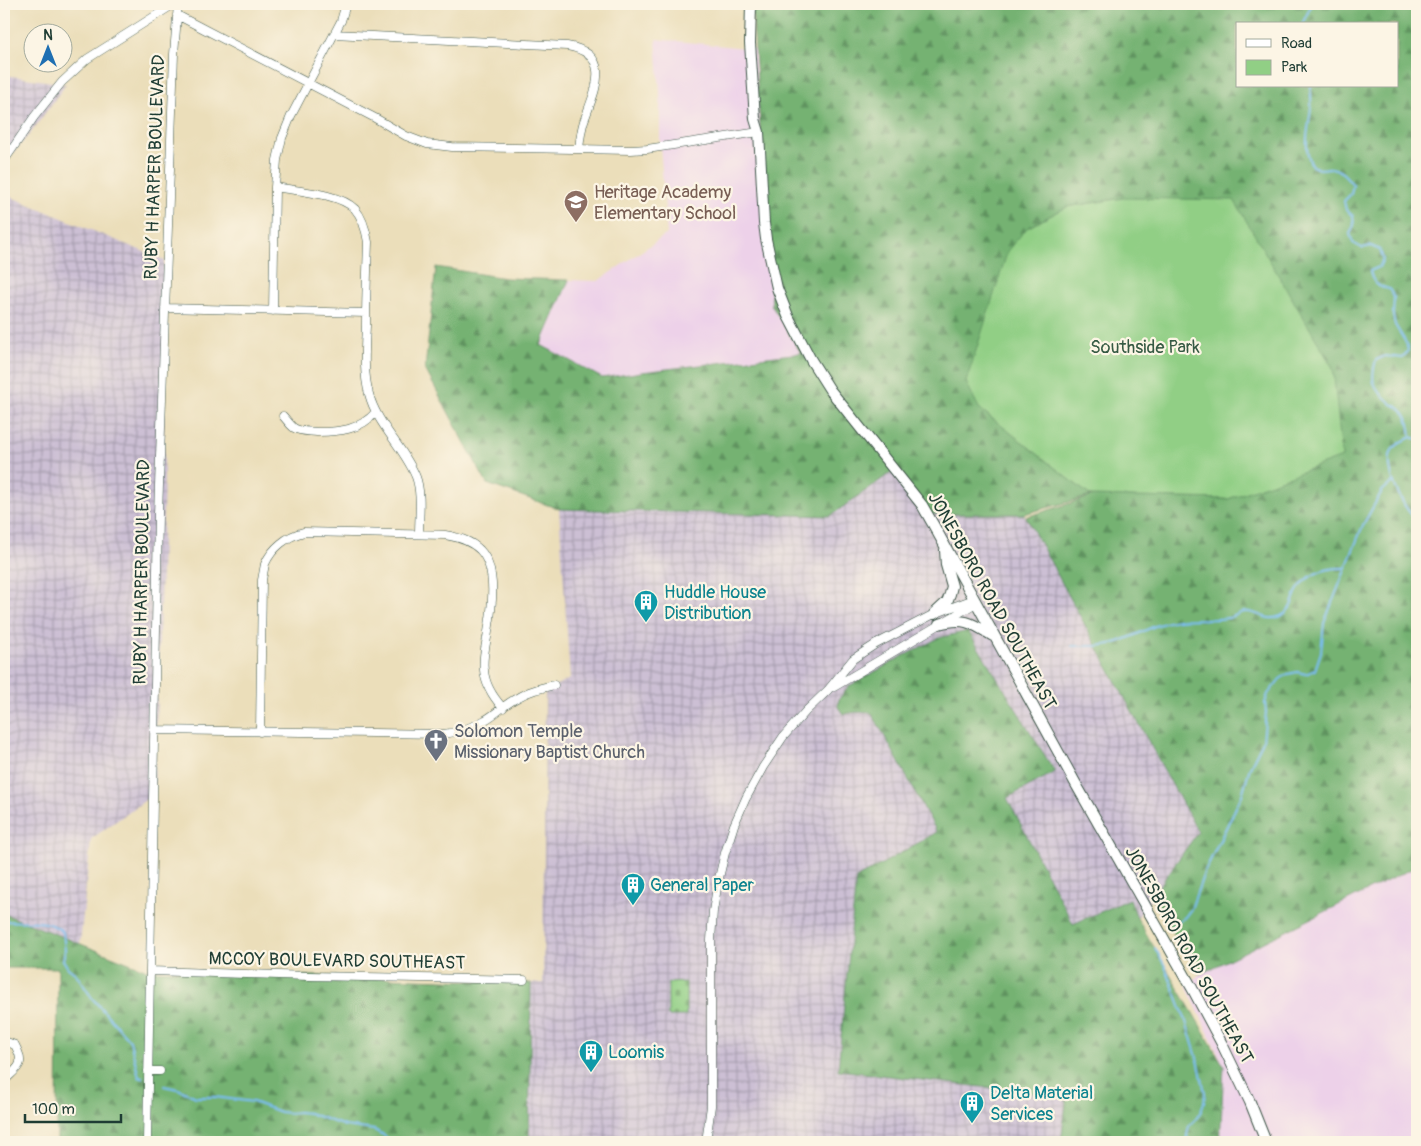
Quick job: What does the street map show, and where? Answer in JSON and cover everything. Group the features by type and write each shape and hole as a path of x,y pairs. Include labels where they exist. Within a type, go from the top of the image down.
{"main road":[{"name":"JONESBORO ROAD SOUTHEAST","path":"751,4 750,44 755,119 759,132 766,239 777,288 788,316 811,360 830,390 922,505 1076,786 1192,988 1250,1102 1266,1142"},
{"path":"934,614 947,602 952,586 946,565 945,547"},
{"path":"939,624 954,620 968,622 994,636"}],"street":[{"path":"4,161 34,117 62,82 87,59 174,4"},
{"name":"RUBY H HARPER BOULEVARD","path":"147,1142 158,514 174,54 178,4"},
{"path":"273,311 275,187 277,160 282,138 291,116 341,21 346,4"},
{"path":"177,15 406,136 427,144 647,150 759,132"},
{"path":"334,34 567,46 585,51 594,61 598,75 594,95 583,124 579,149"},
{"path":"275,187 334,197 348,204 358,213 365,227 368,242 366,377 369,396 376,412 410,463 416,477 420,502 419,534"},
{"path":"165,308 366,313"},
{"path":"284,416 294,428 305,431 334,432 353,428 376,412"},
{"path":"260,732 262,580 265,564 273,551 288,538 304,532 444,535 461,538 480,550 487,561 492,577 490,622 484,657 484,670 490,691 503,708"},
{"path":"706,1142 711,1106 711,940 713,911 725,853 734,825 746,798 763,767 793,725 828,690 853,659 934,614 975,601"},
{"path":"828,690 975,601"},
{"path":"905,629 911,640"},
{"path":"154,730 444,734 474,726 525,693 554,685"},
{"name":"MCCOY BOULEVARD SOUTHEAST","path":"150,971 524,980"},
{"path":"4,1041 15,1045 21,1056 19,1067 4,1081"},
{"path":"148,1071 160,1071"}],"shaded area":[{"path":"656,39 754,49 772,306 801,353 602,378 541,345 569,280 598,281 667,234 660,144 660,93"},
{"path":"4,75 66,84 30,134 4,162"},
{"path":"4,194 164,260 164,481 154,794 91,839 80,944 4,914"},
{"path":"896,469 923,514 1024,514 1157,751 1198,832 1137,918 1067,1097 1061,1142 529,1142 531,983 543,983 545,690 570,679 559,509 830,516"},
{"path":"1417,866 1417,1142 1220,1142 1224,1066 1186,986 1200,974"}],"green space":[{"path":"752,4 1417,4 1417,866 1200,974 1151,898 1198,832 1026,517 1094,496 1228,499 1342,456 1123,198 1067,207 1027,228 979,408 1091,496 1024,514 923,514 896,469 830,516 559,509 487,484 425,369 436,267 505,278 569,280 541,345 602,378 801,353 772,306"},
{"name":"Southside Park","path":"1123,198 1234,200 1333,368 1342,457 1228,499 1091,496 979,408 966,382 1008,250 1027,228 1067,207"},
{"path":"968,631 1055,772 1007,798 1073,924 1130,899 1137,918 1224,1066 1220,1142 1061,1142 1067,1097 838,1070 856,879 937,832 872,713 857,712 843,714 838,707 839,699 849,686 911,652 939,638"},
{"path":"4,914 147,970 531,983 529,1142 57,1142 58,968 4,968"},
{"path":"686,982 686,1016 668,1016 668,983"}],"waterway":[{"path":"1303,22 1312,4"},
{"path":"1311,88 1307,151 1312,166 1319,169 1333,168 1340,171 1353,185 1351,194 1344,201 1346,210 1353,216 1354,225 1350,234 1353,243 1362,248 1371,246 1380,250 1383,259 1379,267 1370,271 1371,275 1376,284 1389,289 1394,297 1393,316 1395,325 1408,350 1403,358 1385,356 1376,360 1373,380 1382,395 1404,414 1409,423 1411,437"},
{"path":"1411,437 1398,444 1392,450 1390,467 1401,498 1417,520"},
{"path":"1411,437 1417,439"},
{"path":"1170,928 1185,917 1191,909 1204,873 1242,795 1250,767 1263,741 1265,703 1268,694 1280,679 1288,674 1297,672 1306,674 1315,670 1321,652 1324,623 1363,525 1382,491 1394,481"},
{"path":"1072,646 1112,644 1162,624 1178,620 1222,619 1247,612 1268,618 1276,618 1288,611 1297,591 1306,580 1318,572 1346,568"},
{"path":"4,921 42,922 56,927 63,932 65,950 63,960 68,968 76,974 92,998 130,1041 139,1077 142,1078"},
{"path":"1155,948 1164,964 1185,1018 1199,1064 1205,1093 1201,1111 1189,1126 1188,1142"},
{"path":"164,1086 178,1089 196,1097 215,1097 253,1102 280,1112 309,1113 345,1126 374,1130 392,1142"}],"place":[{"name":"Heritage Academy Elementary School","path":"576,223"},
{"name":"Huddle House Distribution","path":"646,623"},
{"name":"Solomon Temple Missionary Baptist Church","path":"436,762"},
{"name":"General Paper","path":"633,906"},
{"name":"Loomis","path":"591,1073"},
{"name":"Delta Material Services","path":"972,1124"}]}
